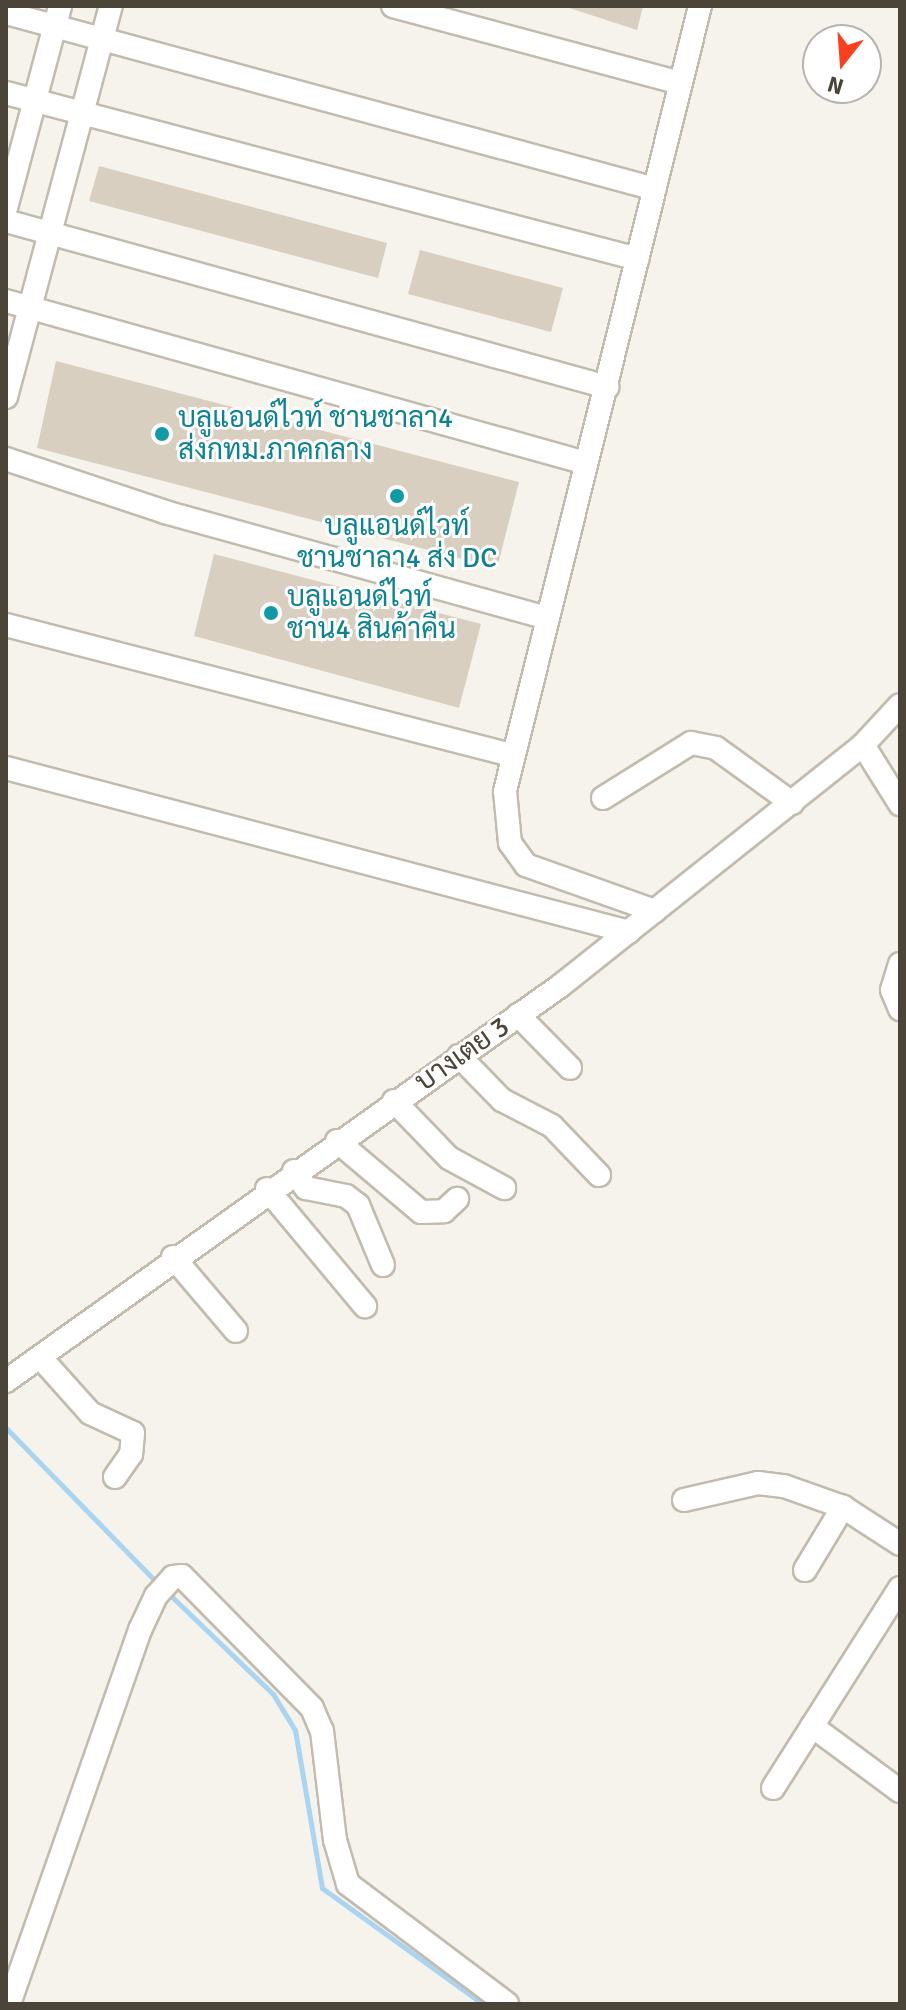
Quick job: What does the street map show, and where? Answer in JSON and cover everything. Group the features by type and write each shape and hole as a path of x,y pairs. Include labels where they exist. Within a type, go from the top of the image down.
{"street":[{"path":"6,397 111,6"},
{"path":"393,6 681,83"},
{"path":"655,911 526,865 510,843 506,822 511,755 607,387 700,6"},
{"path":"6,13 57,16 102,39 655,189"},
{"path":"6,208 57,16"},
{"path":"6,93 638,259"},
{"path":"6,221 607,387"},
{"path":"6,301 586,463"},
{"path":"6,459 165,512 546,618"},
{"path":"6,625 511,755"},
{"name":"บางเตย 3","path":"6,1381 267,1189 518,1015 629,932 863,745 900,705"},
{"path":"603,798 691,743 716,748 792,803"},
{"path":"863,745 900,804"},
{"path":"6,768 629,932"},
{"path":"900,964 892,990 900,1009"},
{"path":"518,1015 570,1068"},
{"path":"459,1056 502,1100 552,1126 599,1175"},
{"path":"394,1101 449,1158 504,1188"},
{"path":"337,1141 421,1212 444,1211 457,1199"},
{"path":"294,1171 306,1188 346,1196 358,1205 383,1265"},
{"path":"267,1189 365,1306"},
{"path":"173,1257 236,1331"},
{"path":"40,1357 90,1413 133,1433 131,1454 115,1477"},
{"path":"684,1500 758,1483 843,1507 900,1544"},
{"path":"805,1570 843,1507"},
{"path":"9,2004 156,1596 173,1577 191,1580 312,1708 322,1731 335,1840 348,1884 507,2004"},
{"path":"773,1788 900,1588"},
{"path":"812,1726 900,1791"}],"building":[{"path":"563,6 643,6 637,30"},
{"path":"99,166 387,243 378,278 89,201"},
{"path":"420,250 563,288 551,332 408,294"},
{"path":"56,361 519,482 497,568 37,448"},
{"path":"214,554 481,624 459,708 194,636"}],"waterway":[{"path":"6,1428 158,1584"},
{"path":"168,1593 273,1694 295,1730 322,1888 483,2004"}],"place":[{"name":"บลูแอนด์ไวท์ ชานชาลา4 ส่งกทม.ภาคกลาง","path":"162,434"},
{"name":"บลูแอนด์ไวท์ ชานชาลา4 ส่ง DC","path":"397,496"},
{"name":"บลูแอนด์ไวท์ ชาน4 สินค้าคืน","path":"271,613"}]}
